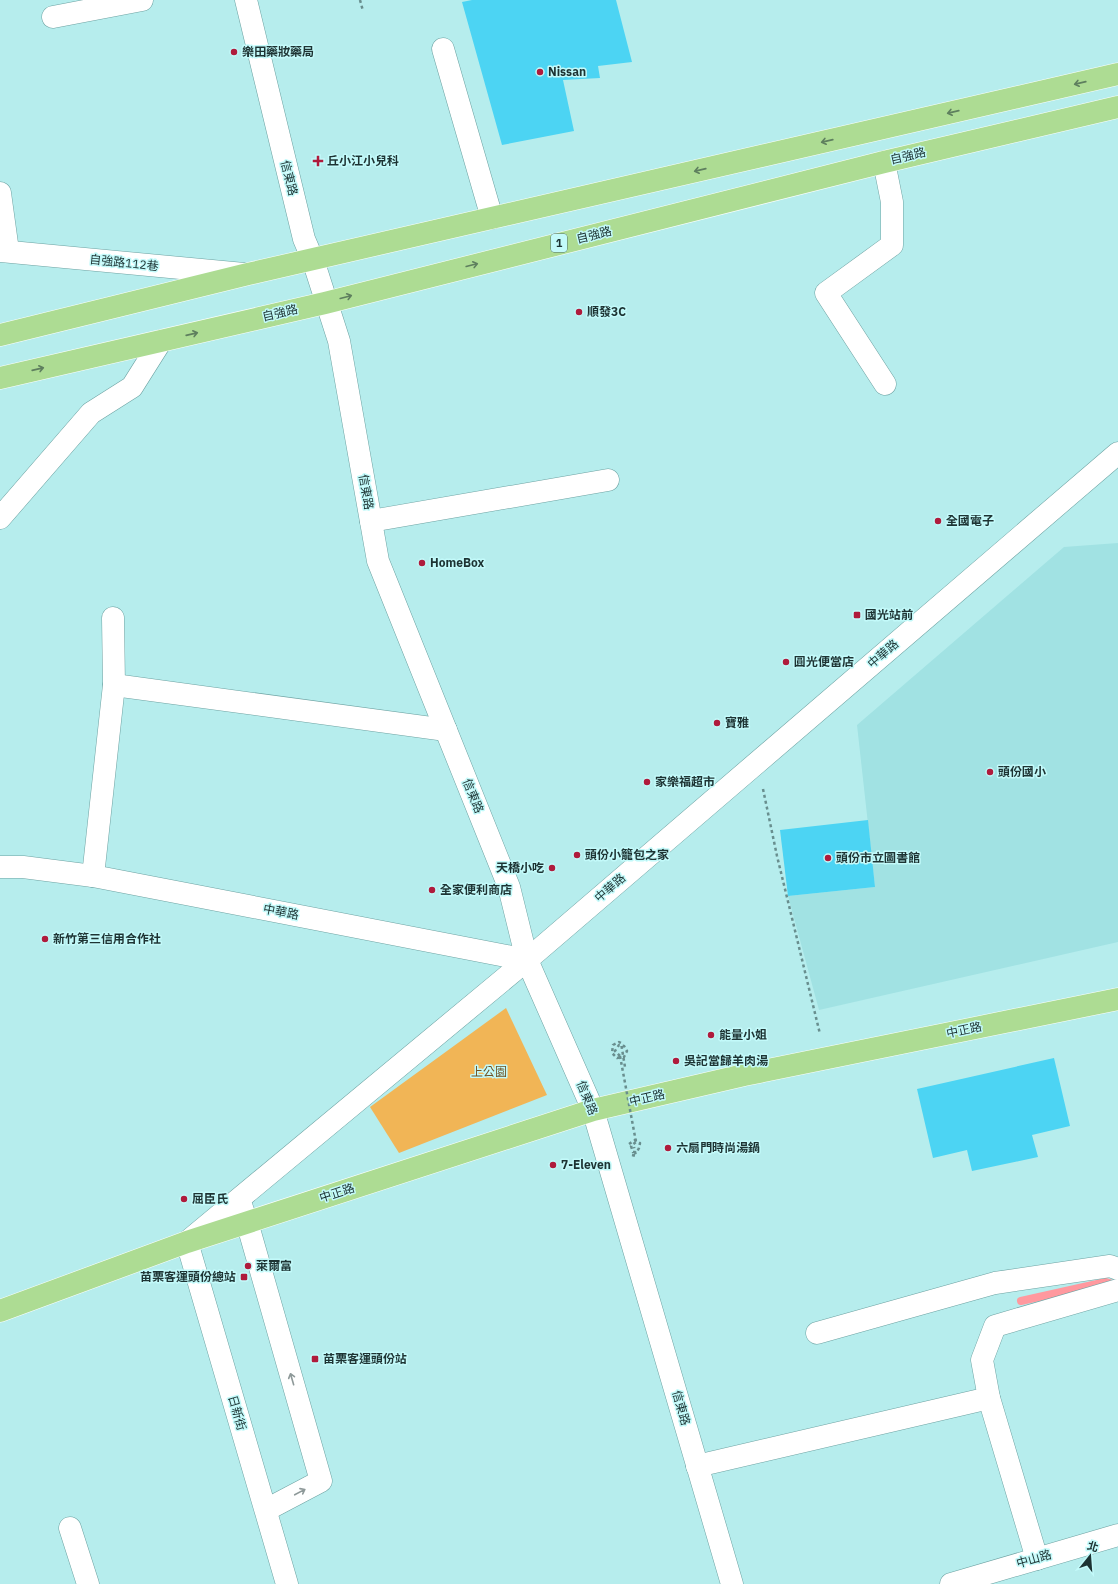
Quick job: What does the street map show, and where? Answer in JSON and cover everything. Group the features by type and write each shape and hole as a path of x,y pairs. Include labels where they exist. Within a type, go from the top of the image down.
{"main road":[{"path":"0,335 248,274 1118,74"},
{"name":"自強路","path":"0,378 325,302 884,162 1118,107"},
{"name":"中正路","path":"0,1311 187,1242 593,1110 744,1075 1118,999"}],"street":[{"path":"53,17 142,0"},
{"name":"信東路","path":"246,0 304,239 313,260 338,341 378,561 509,887 527,960 593,1110 732,1584"},
{"path":"443,49 492,218"},
{"path":"884,162 892,202 892,245 826,293 885,384"},
{"path":"0,193 4,251"},
{"name":"自強路112巷","path":"4,251 248,274"},
{"path":"0,518 91,413 132,387 161,341"},
{"name":"中華路","path":"0,867 23,867 93,876 527,960 1118,453"},
{"path":"371,521 608,480"},
{"path":"93,876 114,685 113,618"},
{"path":"114,685 446,730"},
{"name":"中正路","path":"187,1242 238,1198 527,960"},
{"path":"238,1198 247,1222 321,1481 266,1510"},
{"name":"日新街","path":"187,1242 287,1584"},
{"path":"817,1333 995,1283 1110,1266 1118,1269"},
{"path":"1037,1558 989,1398 982,1360 995,1326 1118,1290"},
{"path":"697,1466 989,1398"},
{"path":"70,1528 88,1584"},
{"name":"中山路","path":"951,1584 1118,1535"}],"path":[{"path":"360,0 363,12"},
{"path":"758,762 777,856 820,1037"},
{"path":"625,1067 624,1061 623,1055 622,1049 621,1043 619,1042 612,1045 612,1053 617,1058 624,1057 627,1052 624,1046 619,1045 616,1047 616,1054 620,1056 636,1142 631,1146 633,1152 637,1152 640,1143 637,1140 632,1140 628,1148 631,1154 636,1156 635,1151 634,1147"}],"shaded area":[{"name":"頭份國小","path":"1118,543 1118,942 819,1010 788,896 875,887 857,725 1064,547"}],"green space":[{"name":"上公園","path":"506,1008 547,1095 399,1153 370,1107"}],"building":[{"name":"Nissan","path":"472,0 616,0 632,62 598,66 600,78 563,80 574,131 502,145 462,2"},
{"name":"頭份市立圖書館","path":"868,820 875,887 788,896 780,830"},
{"path":"1054,1058 1070,1126 1032,1135 1038,1157 972,1171 967,1150 933,1158 917,1089"}],"waterway":[{"path":"1021,1301 1106,1282 1116,1285"}],"place":[{"name":"樂田藥妝藥局","path":"234,52"},
{"name":"Nissan","path":"540,72"},
{"name":"丘小江小兒科","path":"318,161"},
{"name":"順發3C","path":"579,312"},
{"name":"全國電子","path":"938,521"},
{"name":"HomeBox","path":"422,563"},
{"name":"國光站前","path":"857,615"},
{"name":"圓光便當店","path":"786,662"},
{"name":"寶雅","path":"717,723"},
{"name":"頭份國小","path":"990,772"},
{"name":"家樂福超市","path":"647,782"},
{"name":"頭份小籠包之家","path":"577,855"},
{"name":"頭份市立圖書館","path":"828,858"},
{"name":"天橋小吃","path":"552,868"},
{"name":"全家便利商店","path":"432,890"},
{"name":"新竹第三信用合作社","path":"45,939"},
{"name":"能量小姐","path":"711,1035"},
{"name":"吳記當歸羊肉湯","path":"676,1061"},
{"name":"六扇門時尚湯鍋","path":"668,1148"},
{"name":"7-Eleven","path":"553,1165"},
{"name":"屈臣氏","path":"184,1199"},
{"name":"萊爾富","path":"248,1266"},
{"name":"苗栗客運頭份總站","path":"244,1277"},
{"name":"苗栗客運頭份站","path":"315,1359"}]}
